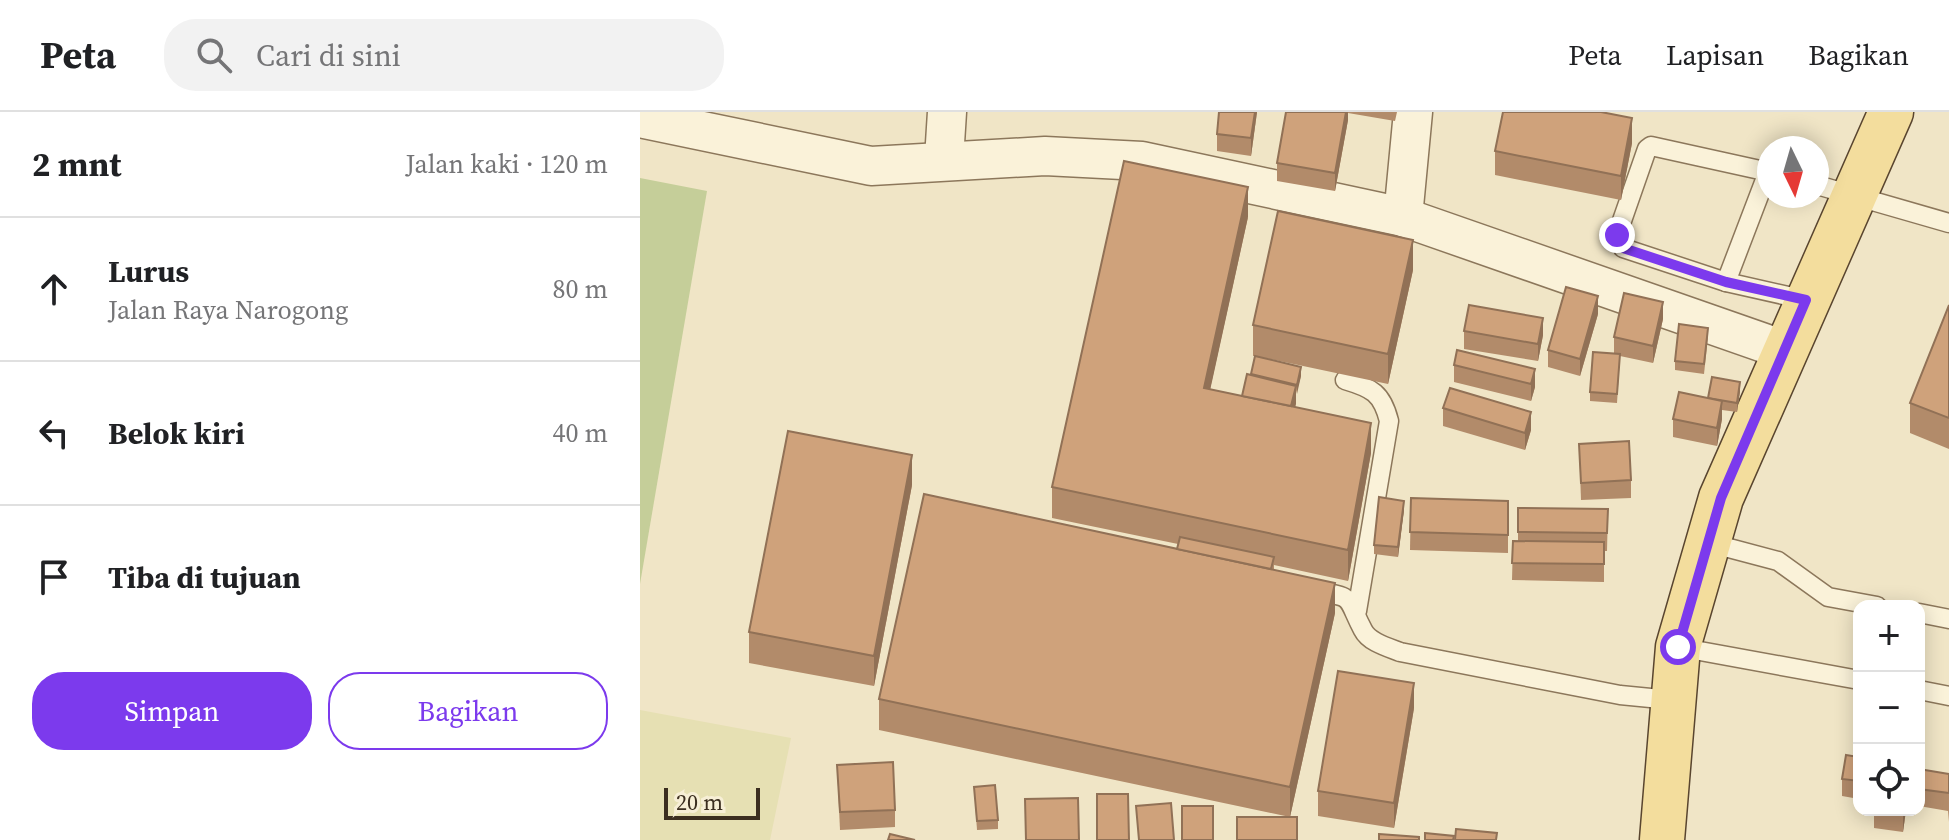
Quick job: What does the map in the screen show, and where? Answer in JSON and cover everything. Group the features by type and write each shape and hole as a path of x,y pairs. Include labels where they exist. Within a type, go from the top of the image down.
{"main road":[{"path":"1662,840 1671,700 1678,647 1721,498 1787,351 1806,300 1835,190 1891,112"}],"street":[{"path":"944,159 947,112"},
{"path":"1403,217 1413,112"},
{"path":"640,118 871,166 944,159 1045,156 1142,161 1403,217 1787,351"}],"lane":[{"path":"1757,169 1660,145 1647,149 1617,235 1623,248 1726,282 1806,300"},
{"path":"1835,190 1949,223"},
{"path":"1726,282 1757,201"},
{"path":"1345,380 1370,387 1384,399 1389,421 1357,611 1363,632 1378,644 1400,652 1620,695 1671,700"},
{"path":"1710,543 1778,561 1828,597 1853,602"},
{"path":"1300,588 1342,595 1357,611"},
{"path":"1925,614 1949,619"},
{"path":"1678,647 1853,679"},
{"path":"1925,691 1949,696"}],"shaded area":[{"path":"640,710 791,738 770,840 640,840"}],"green space":[{"path":"640,178 707,191 640,584"}],"building":[{"path":"1219,112 1255,112 1251,138 1217,134"},
{"path":"1286,112 1346,112 1335,173 1277,163"},
{"path":"1503,112 1601,112 1632,118 1621,176 1495,151"},
{"path":"1124,161 1248,187 1204,388 1371,423 1348,550 1052,487"},
{"path":"1278,211 1413,240 1388,354 1253,325"},
{"path":"1566,287 1598,296 1580,359 1548,350"},
{"path":"1624,293 1663,302 1653,346 1614,337"},
{"path":"1469,305 1543,318 1538,344 1464,331"},
{"path":"1949,305 1949,418 1910,403"},
{"path":"1679,324 1708,328 1704,364 1675,361"},
{"path":"1457,350 1535,369 1531,384 1454,365"},
{"path":"1593,352 1620,354 1617,394 1590,392"},
{"path":"1255,356 1301,367 1297,385 1251,374"},
{"path":"1247,374 1296,386 1291,406 1242,396"},
{"path":"1712,377 1740,382 1737,403 1708,398"},
{"path":"1450,388 1531,412 1525,433 1443,408"},
{"path":"1679,392 1722,401 1717,428 1673,419"},
{"path":"788,431 912,455 874,656 749,632"},
{"path":"1629,441 1631,480 1581,483 1579,444"},
{"path":"924,494 1335,583 1290,787 879,699"},
{"path":"1379,497 1404,501 1398,547 1374,545"},
{"path":"1411,498 1508,501 1508,535 1410,532"},
{"path":"1518,508 1608,509 1607,533 1518,532"},
{"path":"1180,537 1274,557 1271,569 1177,549"},
{"path":"1513,541 1604,542 1604,564 1512,563"},
{"path":"1338,671 1414,683 1394,803 1318,791"},
{"path":"1846,755 1853,756 1853,780 1842,779"},
{"path":"893,762 895,810 840,812 837,765"},
{"path":"1925,770 1949,774 1949,793 1925,790"},
{"path":"995,785 998,820 977,821 974,787"},
{"path":"1097,794 1128,794 1129,840 1097,840"},
{"path":"1078,798 1079,840 1026,840 1025,799"},
{"path":"1171,803 1174,840 1139,840 1136,806"},
{"path":"1182,806 1213,806 1213,840 1182,840"},
{"path":"1237,817 1297,817 1297,840 1237,840"},
{"path":"1456,829 1497,833 1496,840 1455,840"},
{"path":"1425,833 1454,836 1453,840 1425,840"},
{"path":"890,834 915,840 888,840"},
{"path":"1379,834 1419,837 1419,840 1379,840"}],"route":[{"path":"1617,235 1623,248 1726,282 1806,300 1787,351 1721,498 1678,647"}]}
